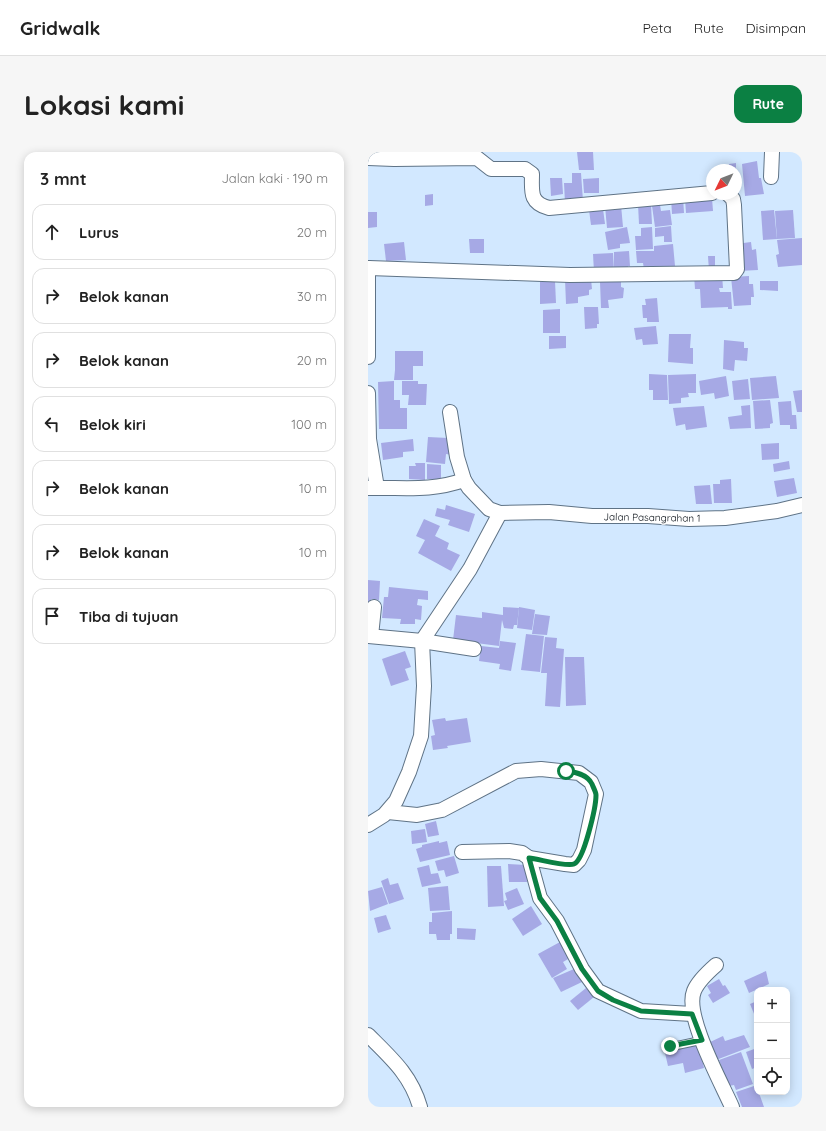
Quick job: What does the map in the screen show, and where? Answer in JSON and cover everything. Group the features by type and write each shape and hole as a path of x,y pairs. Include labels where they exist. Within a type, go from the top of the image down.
{"street":[{"path":"771,177 772,152"},
{"path":"368,158 477,158 491,170 525,169 532,174 532,193 535,201 540,206 548,208 706,194"},
{"path":"368,357 368,268 570,275 734,273 737,269 733,200"},
{"path":"368,393 368,439 373,488 431,489 446,487 464,480"},
{"path":"368,825 388,812 396,801 409,772 421,736 424,686 422,641 470,569 500,513 489,509 469,488 464,480 458,457 450,412"},
{"name":"Jalan Pasangrahan 1","path":"500,513 549,512 592,516 648,516 696,519 725,518 777,511 802,505"},
{"path":"374,607 370,636 422,641 474,649"},
{"path":"388,812 418,815 442,810 516,771 541,770 579,773 591,782 596,794 584,850 579,860 574,864 529,858 522,853 509,851 462,852"},
{"path":"529,858 540,898 557,921 582,969 598,991 613,1000 641,1011 692,1014"},
{"path":"716,965 705,975 694,991 692,1014 732,1107"},
{"path":"368,1035 402,1069 416,1092 420,1107"}],"lane":[{"path":"670,1046 702,1040"}],"building":[{"path":"577,152 593,152 594,170 579,170"},
{"path":"757,161 759,178 761,178 764,194 745,196 742,164"},
{"path":"572,173 581,173 583,201 565,203 564,183 572,183"},
{"path":"550,178 562,178 563,194 551,196"},
{"path":"599,178 599,193 584,193 583,179"},
{"path":"433,194 433,205 425,206 425,195"},
{"path":"683,197 684,213 672,214 671,198"},
{"path":"706,198 706,200 712,200 713,211 686,213 685,199"},
{"path":"638,204 651,204 652,224 639,224"},
{"path":"621,205 623,227 607,228 605,206"},
{"path":"660,205 661,211 670,210 672,225 655,227 652,206"},
{"path":"603,209 605,224 591,225 589,210"},
{"path":"774,210 777,239 763,240 761,211"},
{"path":"793,210 795,238 777,239 775,211"},
{"path":"368,212 377,212 377,227 368,228"},
{"path":"671,226 672,242 664,242 664,236 655,237 655,228"},
{"path":"627,227 630,243 620,244 620,248 608,250 605,232"},
{"path":"652,227 653,249 636,250 635,236 641,236 641,228"},
{"path":"802,238 802,265 778,267 776,255 779,254 777,240"},
{"path":"469,239 484,239 484,253 470,253"},
{"path":"404,242 406,260 386,261 384,244"},
{"path":"751,242 752,250 756,249 758,270 739,271 736,244"},
{"path":"673,244 675,266 670,266 670,271 644,269 643,263 637,263 636,251 654,251 654,246"},
{"path":"629,251 630,266 628,266 628,272 614,272 614,252"},
{"path":"613,253 614,271 594,272 593,254"},
{"path":"708,256 715,256 715,271 709,271"},
{"path":"694,275 722,275 723,288 719,288 720,292 731,292 732,309 728,309 728,307 701,308 700,289 695,289"},
{"path":"749,276 749,284 753,284 754,297 751,297 751,305 734,306 731,277"},
{"path":"565,279 591,279 592,289 589,290 589,295 578,297 578,303 566,304"},
{"path":"555,281 556,303 540,304 540,282"},
{"path":"621,281 621,287 624,288 623,298 608,300 609,308 601,308 600,282"},
{"path":"760,281 778,281 778,291 760,290"},
{"path":"657,298 659,322 647,322 647,318 643,318 642,305 646,305 645,299"},
{"path":"584,307 598,307 599,324 597,324 597,328 585,329"},
{"path":"560,309 560,333 543,333 543,310"},
{"path":"656,326 658,344 643,345 642,339 636,340 634,328"},
{"path":"669,334 691,334 690,348 693,348 693,364 668,362"},
{"path":"549,336 566,336 566,348 549,349"},
{"path":"724,340 744,342 744,348 748,348 747,361 735,360 734,371 723,369"},
{"path":"395,351 423,351 423,366 413,366 413,380 394,380"},
{"path":"649,374 667,375 668,400 653,400 653,390 649,390"},
{"path":"696,374 696,393 688,393 689,397 681,398 681,403 669,404 668,375"},
{"path":"726,376 729,396 715,399 714,393 701,395 699,381"},
{"path":"776,376 779,398 752,400 750,378"},
{"path":"748,379 750,399 734,400 732,381"},
{"path":"394,381 394,400 400,400 400,408 407,408 407,429 379,429 378,382"},
{"path":"402,381 418,381 418,384 427,384 426,405 408,405 409,395 402,395"},
{"path":"802,390 802,412 797,412 793,391"},
{"path":"770,400 773,423 770,424 770,428 755,429 753,401"},
{"path":"791,401 792,415 796,415 797,429 790,429 790,425 780,425 778,402"},
{"path":"750,405 751,428 730,429 728,417 742,415 741,406"},
{"path":"704,406 707,427 686,430 685,424 676,426 673,408"},
{"path":"428,437 448,438 447,442 453,442 452,455 446,454 445,464 426,462"},
{"path":"413,439 414,451 403,452 403,457 383,460 381,443"},
{"path":"779,443 779,459 762,460 761,444"},
{"path":"789,461 790,469 774,472 773,464"},
{"path":"415,463 425,463 425,480 409,479 409,466 416,466"},
{"path":"427,464 441,465 441,479 427,479"},
{"path":"794,478 797,493 777,497 774,481"},
{"path":"731,479 732,503 714,503 713,484 720,484 720,480"},
{"path":"710,485 712,504 696,504 694,486"},
{"path":"446,505 475,514 469,532 448,525 450,520 435,516 437,508 445,510"},
{"path":"424,519 440,526 435,536 449,543 447,549 460,555 451,571 418,553 425,540 416,536"},
{"path":"368,580 380,581 379,600 371,599 370,613 368,613"},
{"path":"389,587 428,591 428,600 418,599 417,605 422,606 421,620 415,619 415,624 400,624 401,619 382,618 384,597 388,597"},
{"path":"503,607 519,608 517,625 514,625 513,629 504,628 502,620 499,646 453,640 456,615 482,618 482,612 503,615"},
{"path":"519,607 535,610 532,630 517,628"},
{"path":"535,614 550,616 547,635 532,634"},
{"path":"526,634 544,636 540,672 521,670"},
{"path":"545,637 557,638 556,648 564,649 560,707 545,706 547,673 541,673"},
{"path":"500,641 516,643 511,671 499,669 500,664 479,661 481,646 499,648"},
{"path":"405,651 411,667 405,669 409,680 391,686 382,659"},
{"path":"565,657 584,657 586,705 566,706"},
{"path":"445,718 446,721 467,718 471,742 433,750 431,736 435,735 432,720"},
{"path":"436,821 439,835 428,837 425,824"},
{"path":"425,829 427,842 412,844 411,831"},
{"path":"439,841 439,843 447,841 450,855 420,862 416,849 422,847 422,845"},
{"path":"454,856 459,873 446,877 444,870 438,871 435,861"},
{"path":"508,864 526,865 527,882 509,882"},
{"path":"429,865 431,874 438,873 441,883 422,887 417,868"},
{"path":"487,866 501,866 504,906 488,907"},
{"path":"388,878 390,885 398,883 404,899 389,904 381,881"},
{"path":"448,886 450,910 430,911 428,888"},
{"path":"382,887 388,904 370,911 368,891"},
{"path":"517,888 524,904 508,910 504,901 507,900 505,893"},
{"path":"531,906 542,924 523,936 512,919"},
{"path":"452,911 452,934 450,934 450,940 437,940 436,934 429,934 429,922 432,922 432,913"},
{"path":"386,915 391,929 378,933 374,918"},
{"path":"457,928 476,929 475,940 457,939"},
{"path":"560,942 570,958 563,962 567,969 552,978 538,954"},
{"path":"574,969 582,982 561,992 553,978"},
{"path":"766,971 769,984 762,987 754,987 754,991 749,993 744,981"},
{"path":"719,979 730,993 713,1003 708,995 711,993 707,986"},
{"path":"586,988 594,997 578,1010 570,1001"},
{"path":"754,1002 754,1014 750,1004"},
{"path":"744,1035 750,1047 716,1060 708,1043 723,1036 725,1041"},
{"path":"699,1044 704,1068 685,1073 683,1063 668,1066 665,1053"},
{"path":"754,1049 754,1068 752,1069 746,1052"},
{"path":"741,1052 753,1084 736,1090 734,1085 729,1086 719,1060"},
{"path":"754,1086 754,1095 760,1095 764,1107 742,1107 736,1092"}],"route":[{"path":"566,771 579,773 591,782 596,794 584,850 579,860 574,864 565,864 529,858 540,898 557,921 582,969 598,991 613,1000 641,1011 692,1014 702,1040 670,1046"}]}
